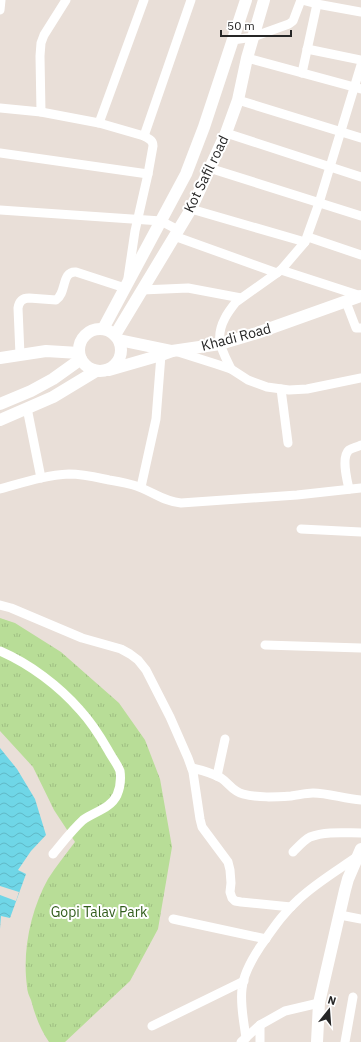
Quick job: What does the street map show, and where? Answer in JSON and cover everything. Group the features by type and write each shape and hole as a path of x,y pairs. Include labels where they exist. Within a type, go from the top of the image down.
{"main road":[{"name":"Kot Safil road","path":"103,329 186,174 246,0"},
{"name":"Kot Safil road","path":"117,337 142,290 191,209 226,133 238,100 247,58 264,0"},
{"name":"Khadi Road","path":"109,370 167,353 220,344 257,333 361,296"},
{"path":"117,337 121,347 121,354 119,360 114,366 109,370 102,372 90,369 84,365 80,356 79,347 81,340 90,331 96,329 109,331 117,337 167,353"},
{"path":"0,358 46,351 80,356"},
{"path":"0,404 31,391 53,379 80,356"},
{"path":"0,420 52,397 96,371"},
{"path":"317,1042 320,1003 345,890 348,879 360,853"}],"street":[{"path":"0,10 1,0"},
{"path":"41,112 41,43 44,35 66,0"},
{"path":"99,123 144,0"},
{"path":"144,136 191,0"},
{"path":"233,40 253,36 289,24 293,21 302,0 361,12"},
{"path":"302,74 317,4"},
{"path":"307,48 361,60"},
{"path":"247,58 358,88"},
{"path":"231,369 220,344 220,327 232,306 279,271 306,239 319,203 340,132 358,88 361,65"},
{"path":"238,100 361,138"},
{"path":"0,108 41,112 99,123 144,136 153,143 126,286 76,272 71,272 66,277 62,294 56,300 25,298 21,301 18,308 20,355"},
{"path":"226,133 361,177"},
{"path":"0,153 148,174"},
{"path":"209,168 361,216"},
{"path":"191,209 361,255"},
{"path":"0,210 161,220 176,233 279,271 361,296"},
{"path":"142,290 188,288 242,298"},
{"path":"346,302 356,328 361,328"},
{"path":"141,487 156,419 167,353 216,364 231,369 248,380 267,387 281,389 307,389 361,378"},
{"path":"281,389 288,443"},
{"path":"26,408 41,478"},
{"path":"349,489 345,458 349,450 361,445"},
{"path":"0,489 41,478 68,474 84,474 141,487 165,500 181,503 297,495 361,488"},
{"path":"301,529 361,532"},
{"path":"0,605 11,608 82,638 121,649 138,660 146,670 170,717 192,768 202,827 228,862 231,883 230,892 232,898 235,901 290,908"},
{"path":"265,645 361,648"},
{"path":"0,651 22,662 40,674 81,710 100,737 120,770 118,793 114,800 85,819 73,829 53,854"},
{"path":"217,776 225,739"},
{"path":"192,768 222,778 231,788 240,793 256,797 325,793 349,799 361,800"},
{"path":"293,852 302,843 310,838 324,834 339,832 361,833"},
{"path":"243,1040 242,988 253,959 273,928 299,898 360,853"},
{"path":"340,915 361,919"},
{"path":"172,919 266,939"},
{"path":"152,1026 244,981"},
{"path":"345,1042 353,997"},
{"path":"243,1040 260,1025 285,1011 320,1003"},
{"path":"260,1025 260,1042"}],"green space":[{"name":"Gopi Talav Park","path":"0,618 15,623 61,652 119,703 145,740 160,779 172,847 158,929 130,981 65,1042 49,1042 40,1027 27,990 26,959 29,931 42,891 51,874 75,842 54,810 33,767 0,731"}],"water":[{"path":"0,748 17,769 35,799 46,835 31,851 18,870 26,874 10,918 1,916 0,929"}],"pier":[{"path":"0,886 19,892 16,901 0,895"}]}
